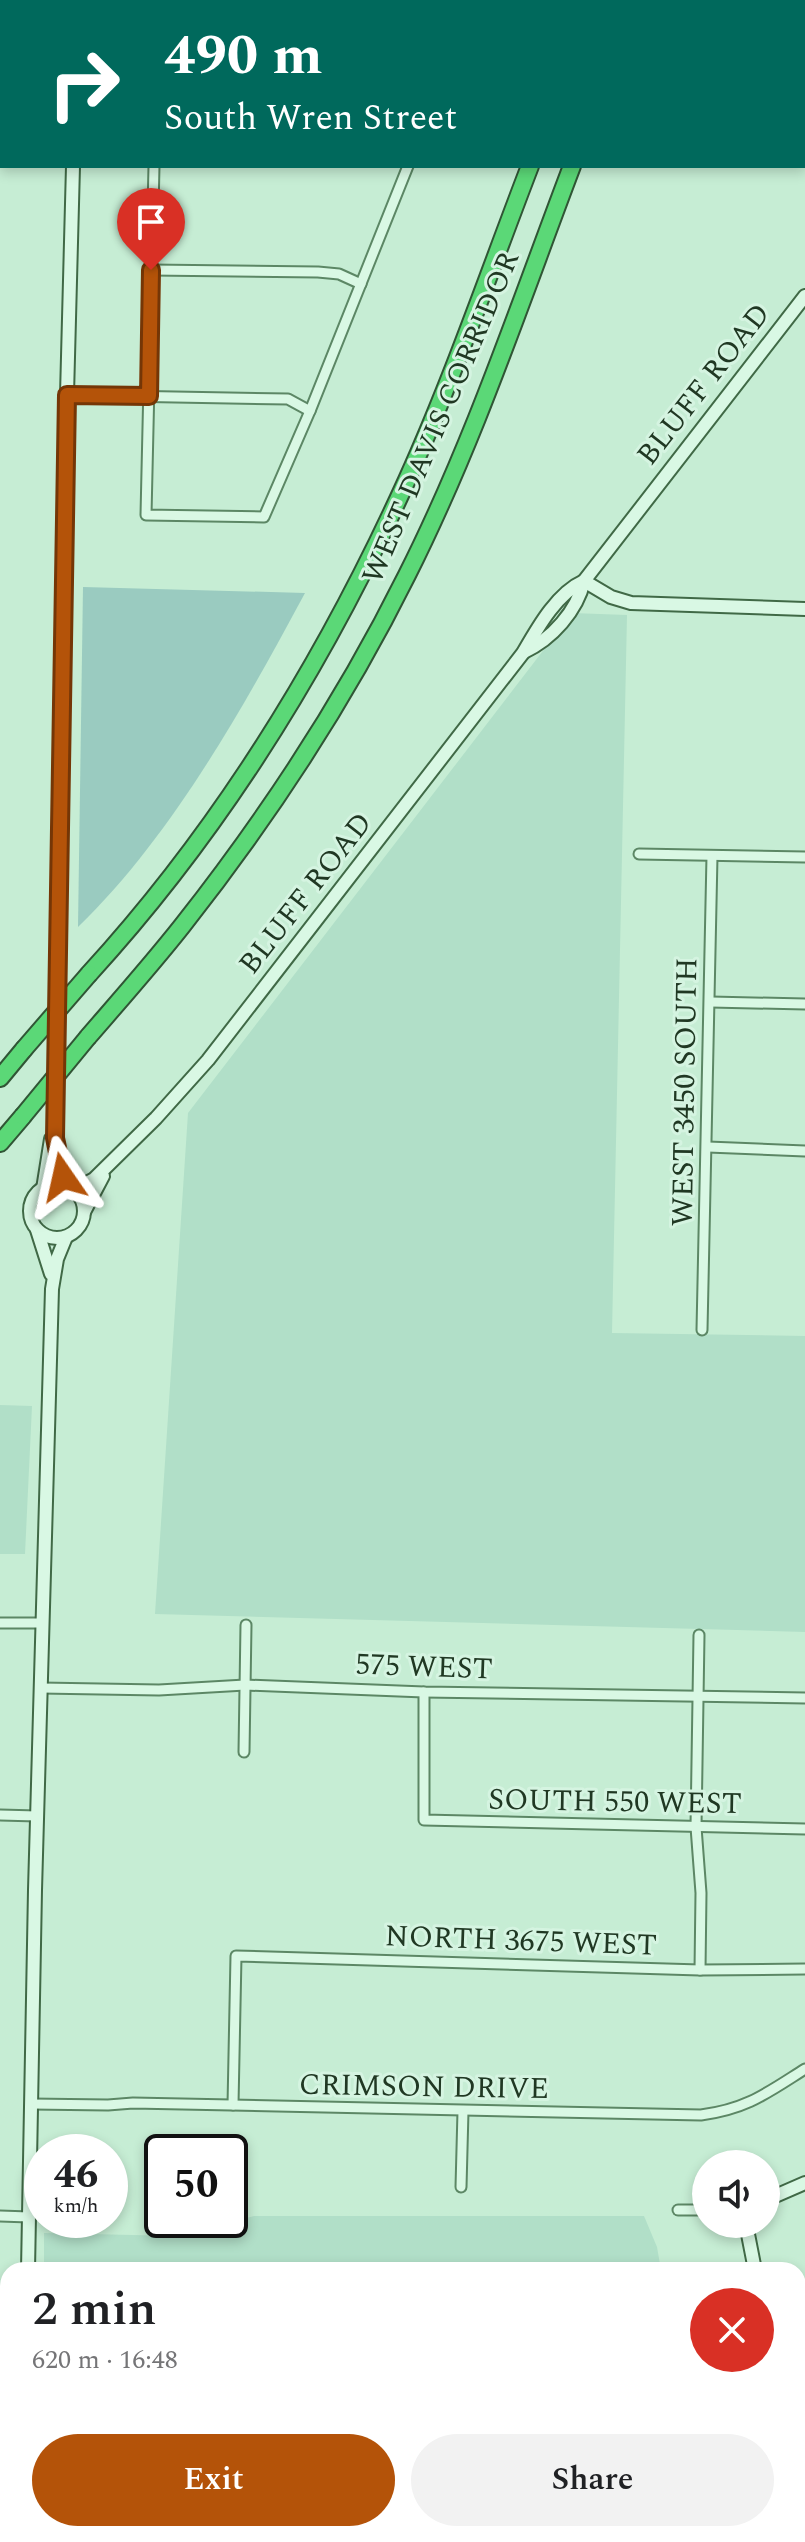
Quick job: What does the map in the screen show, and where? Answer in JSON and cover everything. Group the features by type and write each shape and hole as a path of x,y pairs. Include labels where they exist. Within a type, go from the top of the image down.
{"highway":[{"name":"WEST DAVIS CORRIDOR","path":"0,1078 164,886 277,726 330,636 378,543 426,437 529,168"},
{"name":"WEST DAVIS CORRIDOR","path":"0,1143 179,929 241,848 301,760 373,640 447,489 571,168"}],"main road":[{"path":"30,2134 52,1289 57,1259 66,1237 81,1225 84,1212 81,1200 69,1187 56,1152 55,1125 73,168"},
{"name":"BLUFF ROAD","path":"69,1187 79,1187 94,1179 176,1097 221,1044 523,653 540,644 557,629 577,601 584,581 805,296"},
{"path":"584,581 611,597 631,603 805,609"},
{"path":"43,1189 48,1148 55,1125"},
{"name":"BLUFF ROAD","path":"84,1212 97,1185 117,1156"},
{"path":"52,1289 49,1266 31,1211 34,1198 43,1189 55,1185 69,1187"},
{"path":"37,1229 47,1236 66,1237"},
{"path":"780,2194 805,2183"},
{"path":"28,2262 29,2238"},
{"path":"749,2238 753,2262"}],"street":[{"path":"154,168 146,515 264,517 407,168"},
{"path":"151,270 318,272 339,274 361,284"},
{"path":"67,395 288,399 310,411"},
{"path":"639,854 805,857"},
{"name":"WEST 3450 SOUTH","path":"702,1330 712,856"},
{"path":"711,1002 805,1004"},
{"path":"708,1147 805,1151"},
{"path":"0,1623 43,1623"},
{"path":"244,1752 246,1625"},
{"path":"699,1635 696,1827 701,1893 700,1970"},
{"name":"575 WEST","path":"41,1688 159,1690 245,1685 424,1692 805,1698"},
{"name":"SOUTH 550 WEST","path":"424,1692 424,1820 805,1829"},
{"path":"0,1815 37,1816"},
{"name":"NORTH 3675 WEST","path":"233,2105 236,1956 700,1970 805,1969"},
{"name":"CRIMSON DRIVE","path":"31,2104 701,2115 730,2111 754,2102 805,2069"},
{"path":"461,2187 463,2111"},
{"path":"678,2210 692,2210"},
{"path":"0,2216 24,2217"}],"green space":[{"path":"572,613 627,615 612,1333 805,1336 805,1632 155,1614 188,1113"},
{"path":"0,1405 32,1406 25,1554 0,1554"},
{"path":"254,2216 644,2216 660,2262 44,2262 44,2238 128,2238 128,2235 144,2235 144,2238 248,2238 248,2218"}],"shaded area":[{"path":"83,587 305,593 231,725 175,812 112,891 78,927"}],"route":[{"path":"63,1177 55,1138 67,395 149,396 151,270"}]}
